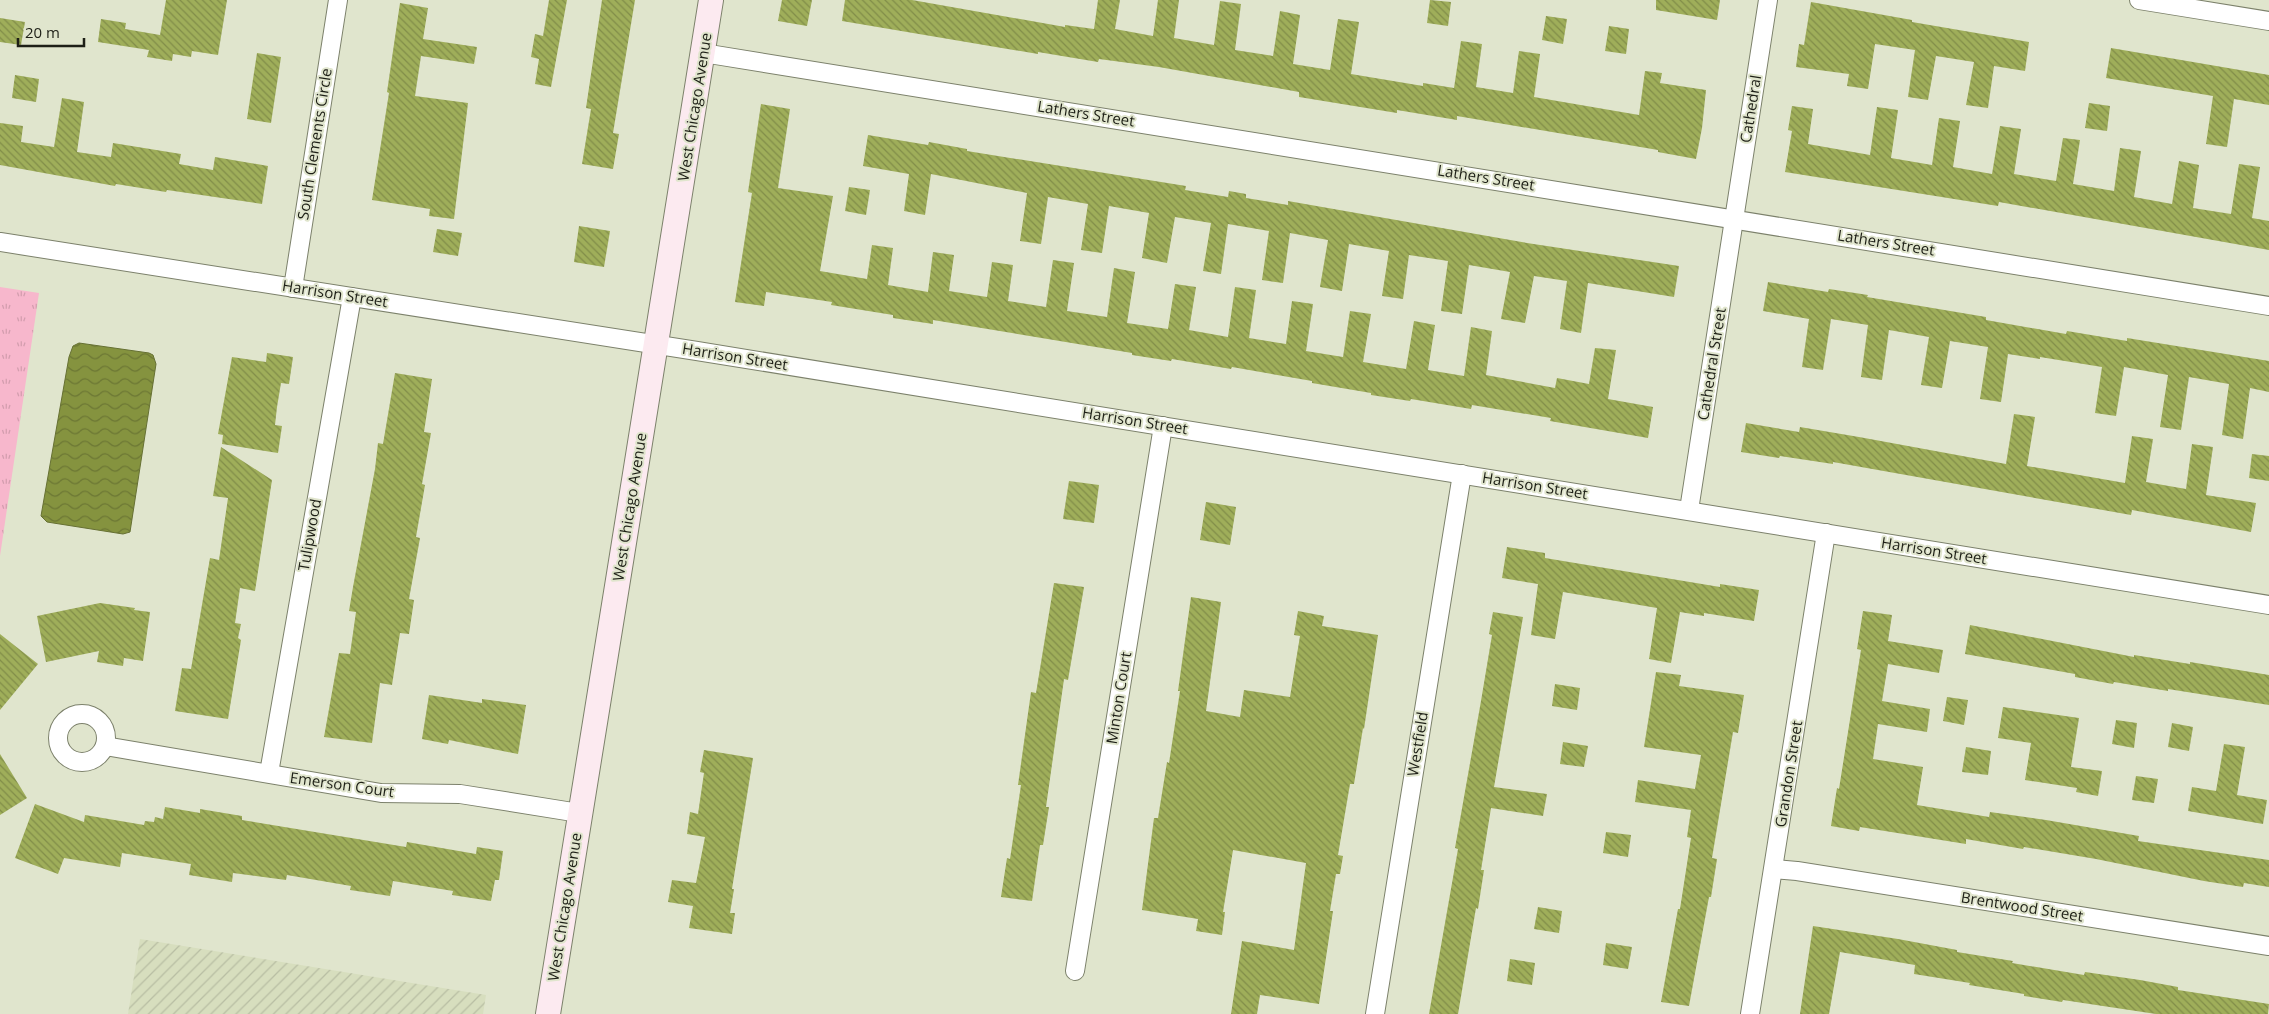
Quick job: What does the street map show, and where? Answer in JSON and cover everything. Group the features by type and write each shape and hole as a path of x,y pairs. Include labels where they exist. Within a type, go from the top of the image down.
{"street":[{"name":"South Clements Circle","path":"293,288 338,0"},
{"name":"West Chicago Avenue","path":"548,1014 579,813 658,344 711,0"},
{"name":"Cathedral","path":"1734,218 1768,0"},
{"path":"2139,0 2269,21"},
{"name":"Lathers Street","path":"703,53 1734,218 2269,306"},
{"name":"Cathedral Street","path":"1689,510 1734,218"},
{"name":"Harrison Street","path":"0,242 658,344 2269,605"},
{"name":"Tulipwood","path":"269,773 352,297"},
{"name":"Minton Court","path":"1074,970 1163,426"},
{"name":"Westfield","path":"1375,1014 1462,474"},
{"name":"Grandon Street","path":"1750,1014 1826,533"},
{"name":"Emerson Court","path":"105,746 381,793 460,794 579,813"},
{"name":"Brentwood Street","path":"1774,869 1807,872 2269,946"}],"shaded area":[{"path":"140,939 486,995 483,1014 128,1014"}],"green space":[{"path":"0,287 39,293 0,556"}],"water":[{"path":"79,343 149,353 153,355 156,364 130,532 123,534 47,522 41,516 69,357 73,346"}],"building":[{"path":"166,0 227,0 218,55 192,51 191,57 173,54 172,61 147,57 149,50 98,42 101,19 126,23 125,29 160,35"},
{"path":"549,0 567,0 551,87 535,84 539,59 531,57 535,34 543,36"},
{"path":"602,0 635,0 613,133 619,134 613,169 582,164 591,109 586,108"},
{"path":"782,0 812,0 807,26 778,21"},
{"path":"845,0 912,0 1065,27 1065,25 1094,29 1098,0 1120,0 1115,29 1153,36 1158,0 1179,0 1174,38 1214,45 1220,1 1241,4 1235,50 1273,56 1280,11 1300,15 1293,64 1330,70 1338,19 1359,22 1351,74 1423,86 1423,83 1454,88 1461,41 1482,44 1476,87 1513,93 1519,51 1540,54 1534,97 1639,115 1645,71 1662,73 1660,83 1706,90 1702,128 1696,159 1658,152 1658,150 1457,116 1457,120 1397,110 1397,113 1299,97 1299,92 1159,67 1099,59 1098,62 1038,52 1038,54 842,21"},
{"path":"1430,0 1451,2 1448,26 1427,23"},
{"path":"1656,0 1720,0 1717,20 1656,10"},
{"path":"1811,2 2029,42 2025,71 1994,66 1988,108 1966,105 1974,62 1936,56 1928,100 1908,97 1915,50 1875,44 1868,89 1847,86 1849,74 1796,67 1799,44 1804,45"},
{"path":"400,3 428,8 423,39 477,47 474,64 421,56 415,96 468,103 454,219 429,216 430,209 372,200 389,93 387,92"},
{"path":"1546,16 1567,19 1563,44 1542,40"},
{"path":"0,18 25,22 21,45 0,42"},
{"path":"1609,26 1629,29 1626,54 1605,51"},
{"path":"2111,48 2269,75 2269,105 2234,99 2227,147 2206,144 2213,96 2106,78"},
{"path":"257,53 281,57 271,123 247,119"},
{"path":"15,75 39,79 36,102 12,98"},
{"path":"62,98 84,102 77,152 111,157 113,143 181,154 179,164 213,170 215,157 268,166 262,204 167,190 166,192 116,184 115,186 0,165 0,123 23,126 21,142 54,147"},
{"path":"2089,103 2110,106 2107,131 2085,128"},
{"path":"761,104 790,109 778,188 833,196 820,271 867,279 872,245 893,248 888,285 928,292 933,252 954,255 949,291 987,297 992,262 1013,265 1008,301 1046,307 1053,260 1074,263 1067,311 1107,317 1114,268 1135,272 1127,323 1168,329 1175,284 1196,287 1189,330 1228,337 1235,287 1256,290 1249,338 1286,344 1292,301 1313,304 1306,351 1343,357 1350,311 1371,314 1363,362 1406,369 1414,321 1435,325 1428,370 1464,376 1471,327 1492,331 1486,375 1555,388 1557,378 1589,384 1595,348 1616,350 1608,399 1653,407 1648,438 1550,421 1551,418 1472,405 1471,409 1411,399 1410,401 1232,367 1231,369 1172,359 1171,361 1132,355 1132,353 933,320 933,324 893,318 893,315 831,305 832,302 766,292 764,306 735,302 752,193 748,192"},
{"path":"1792,106 1813,109 1808,144 1870,155 1877,107 1898,110 1891,158 1932,165 1939,118 1960,121 1953,167 1992,174 2000,126 2021,129 2014,174 2056,181 2063,138 2080,140 2073,184 2114,191 2120,148 2141,151 2134,197 2172,204 2179,161 2199,165 2193,208 2231,214 2239,164 2260,167 2252,218 2269,221 2269,250 1999,202 1998,206 1785,172 1792,131 1788,130"},
{"path":"868,135 928,145 929,142 967,149 967,151 1186,186 1185,190 1228,197 1229,191 1246,194 1246,198 1288,205 1288,201 1527,243 1679,266 1674,297 1588,283 1581,333 1560,329 1567,281 1534,276 1525,323 1501,319 1510,272 1469,265 1462,314 1441,311 1448,261 1409,255 1403,299 1382,296 1389,251 1349,244 1342,291 1320,287 1328,240 1290,233 1283,283 1262,280 1269,231 1228,224 1221,274 1203,271 1211,223 1175,217 1167,263 1142,258 1149,213 1109,206 1102,253 1081,250 1088,204 1048,197 1041,244 1020,241 1027,193 931,174 925,215 904,211 909,174 863,166"},
{"path":"849,187 870,190 866,215 845,211"},
{"path":"579,226 610,231 604,267 574,262"},
{"path":"437,229 462,233 458,256 433,252"},
{"path":"1768,282 1828,292 1829,289 1868,295 1867,297 1986,317 1986,320 2066,334 2067,331 2127,341 2127,338 2269,361 2269,392 2250,388 2243,439 2222,435 2229,384 2189,377 2181,430 2160,427 2168,375 2124,367 2116,416 2095,413 2102,367 2040,357 2040,359 2008,354 2001,402 1980,399 1988,347 1950,341 1942,388 1921,385 1929,337 1889,330 1882,380 1861,377 1868,325 1831,319 1823,370 1802,367 1809,319 1763,311"},
{"path":"267,353 293,357 289,384 281,383 277,407 275,425 282,426 278,453 222,444 223,435 218,434 232,357 266,362"},
{"path":"395,373 432,379 424,432 431,433 422,484 425,485 416,537 420,538 409,599 414,600 409,634 400,633 392,685 380,683 372,743 324,737 339,653 350,654 356,612 349,611 378,443 383,444"},
{"path":"2014,414 2035,417 2027,466 2125,483 2132,436 2153,439 2146,482 2186,489 2192,444 2213,447 2206,495 2256,503 2251,532 2132,510 2131,515 1833,462 1833,464 1741,452 1746,423 1799,432 1800,427 2006,464"},
{"path":"221,447 272,480 255,591 240,588 235,623 241,624 238,638 241,640 228,719 175,711 182,668 191,669 210,558 219,560 228,498 213,496"},
{"path":"2252,454 2269,456 2269,481 2249,478"},
{"path":"1069,481 1099,485 1094,523 1063,519"},
{"path":"1206,502 1236,507 1230,545 1200,540"},
{"path":"1507,547 1545,553 1545,558 1720,587 1720,584 1759,590 1754,621 1704,613 1704,616 1680,612 1671,663 1649,659 1657,608 1563,592 1555,639 1531,635 1538,584 1502,578"},
{"path":"1054,583 1084,587 1068,680 1064,679 1046,807 1049,807 1043,845 1040,845 1032,901 1001,897 1007,858 1010,859 1021,785 1018,785 1031,692 1036,693"},
{"path":"1191,597 1221,602 1206,711 1240,717 1244,690 1290,697 1300,636 1294,635 1298,611 1324,616 1322,626 1378,635 1354,784 1350,784 1338,855 1343,856 1340,874 1336,874 1330,911 1333,911 1319,1004 1260,995 1257,1014 1231,1014 1242,941 1294,950 1306,863 1233,850 1223,912 1225,912 1222,935 1196,931 1198,919 1142,910 1154,818 1158,818 1167,762 1169,763"},
{"path":"100,603 150,612 143,661 124,658 123,666 97,662 99,651 46,662 37,616"},
{"path":"1863,611 1892,615 1888,641 1943,650 1939,673 1888,664 1882,701 1930,709 1927,732 1878,724 1873,759 1923,767 1917,805 1989,817 1990,812 2046,820 2139,836 2138,841 2269,860 2269,887 2244,883 2243,887 2204,881 2096,859 2024,847 2023,849 1966,839 1966,844 1860,827 1859,831 1831,826 1837,788 1839,789 1861,650 1857,649"},
{"path":"1493,612 1523,617 1494,787 1547,794 1543,816 1491,808 1481,870 1484,870 1478,909 1476,908 1458,1014 1429,1014 1458,849 1455,848 1492,635 1489,634"},
{"path":"1970,625 2134,657 2134,655 2190,664 2190,662 2269,675 2269,705 2168,689 2168,691 2114,682 2113,684 2075,677 2075,674 1965,654"},
{"path":"0,634 38,664 0,710"},
{"path":"1656,672 1681,675 1679,686 1744,695 1738,733 1733,732 1712,858 1717,859 1711,897 1709,897 1689,1006 1661,1002 1678,909 1680,909 1691,838 1687,837 1691,810 1635,802 1638,780 1695,789 1701,755 1644,747"},
{"path":"1555,684 1580,688 1577,710 1552,706"},
{"path":"429,695 482,703 482,699 526,705 518,754 449,740 448,744 422,739"},
{"path":"1947,697 1968,700 1964,725 1943,721"},
{"path":"2003,707 2079,718 2071,767 2102,771 2098,796 2076,792 2077,788 2025,780 2031,743 1998,738"},
{"path":"2116,720 2137,723 2134,748 2112,744"},
{"path":"2172,723 2193,727 2189,751 2168,747"},
{"path":"1563,742 1588,746 1584,767 1560,764"},
{"path":"2224,744 2245,747 2237,795 2267,800 2263,824 2188,811 2192,787 2216,791"},
{"path":"1966,747 1991,751 1988,775 1962,772"},
{"path":"704,750 753,758 732,889 734,889 730,913 735,913 732,934 689,928 693,906 668,902 672,880 696,883 705,837 687,834 690,812 698,814 704,773 700,772"},
{"path":"0,754 27,798 0,815"},
{"path":"2136,776 2158,779 2154,803 2132,800"},
{"path":"35,804 84,822 85,815 144,825 145,821 154,822 155,817 163,819 165,807 200,813 200,809 242,816 242,820 406,847 407,842 476,854 477,847 503,851 499,880 495,880 491,901 452,895 453,891 393,881 390,896 350,890 351,886 287,875 286,880 233,873 232,882 189,875 191,864 122,853 120,867 64,858 58,874 15,858"},
{"path":"1606,832 1631,835 1628,857 1603,853"},
{"path":"1538,907 1562,911 1559,933 1534,929"},
{"path":"1813,926 1898,939 1957,950 1957,952 2013,961 2012,963 2084,975 2085,972 2140,980 2178,987 2178,990 2269,1004 2268,1014 2156,1014 2063,1000 2062,1002 1969,985 1970,983 1914,974 1915,965 1840,952 1829,1014 1800,1014"},
{"path":"1606,943 1632,947 1628,969 1603,965"},
{"path":"1510,959 1535,963 1532,985 1507,981"}]}
